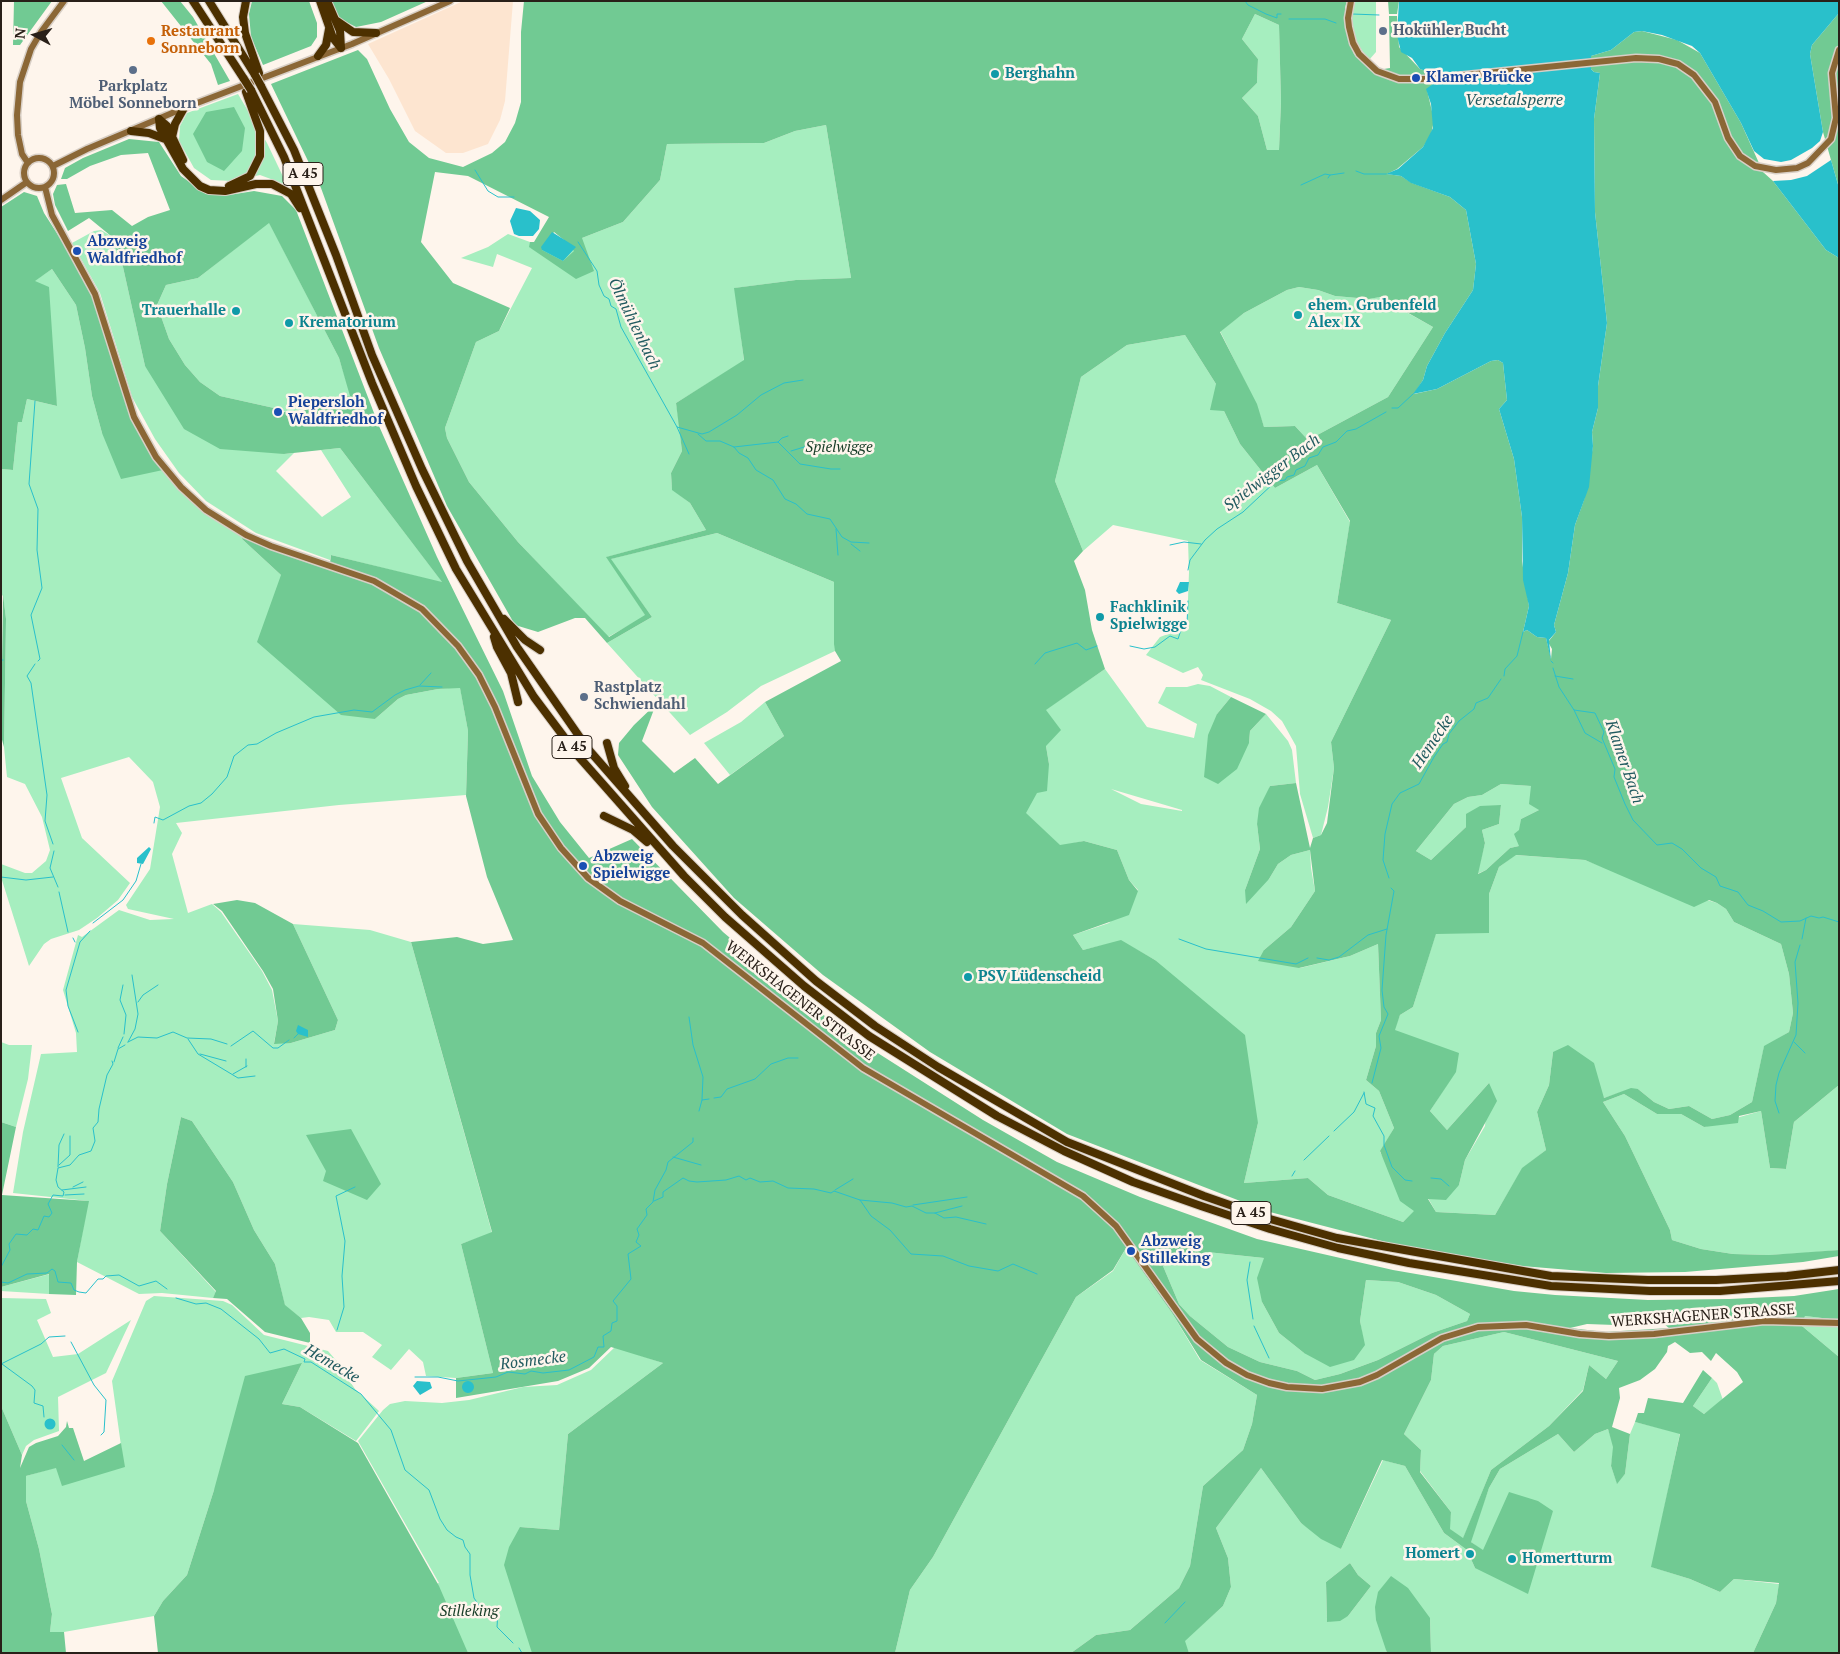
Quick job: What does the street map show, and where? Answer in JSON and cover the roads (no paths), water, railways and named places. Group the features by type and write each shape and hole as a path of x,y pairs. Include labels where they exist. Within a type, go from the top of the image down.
{"highway":[{"path":"159,119 160,128 169,138 187,167 203,182 222,187 235,185 255,170 262,148 260,131 248,91 238,70 193,1"},
{"name":"A 45","path":"209,1 257,74 294,150 336,255 372,356 426,477 467,561 491,604 545,690 588,749 641,811 742,915 816,981 875,1026 938,1067 1066,1142 1204,1196 1270,1219 1337,1238 1551,1276 1648,1280 1716,1280 1787,1276 1839,1270"},
{"path":"246,1 243,17 245,33 257,74"},
{"path":"320,1 334,38 341,48"},
{"path":"327,1 337,21 342,39 341,48"},
{"path":"337,21 353,32 376,33"},
{"path":"318,56 326,45 330,26"},
{"name":"A 45","path":"248,91 284,157 372,383 416,486 456,569 534,697 579,757 662,854 725,917 804,986 869,1036 997,1116 1064,1151 1133,1182 1270,1229 1338,1248 1409,1264 1551,1286 1650,1292 1720,1291 1839,1282"},
{"path":"184,108 169,138 183,169 200,186 209,190 225,191 264,184 285,190 296,200 315,236"},
{"path":"131,131 169,138"},
{"path":"491,604 509,625 540,650"},
{"path":"493,630 497,647 511,673 518,702"},
{"path":"607,743 614,768 641,811"},
{"path":"604,816 633,830 662,854"}],"main road":[{"path":"28,163 22,154 18,135 17,115 20,82 34,44 64,1"},
{"path":"53,166 87,148 184,108 341,48 450,1"},
{"path":"1351,1 1348,18 1351,36 1359,54 1377,71 1399,79 1432,78 1636,58 1668,60 1686,69 1714,102 1728,138 1740,156 1755,166 1784,170 1808,163 1826,147 1835,132 1836,118 1832,73 1839,50"},
{"path":"42,158 53,166 53,180 44,188 34,188 27,182 24,172 28,163 34,159 42,158"},
{"path":"1,200 27,182"},
{"name":"WERKSHAGENER STRASSE","path":"44,188 52,216 95,294 134,417 144,438 181,487 217,518 246,535 278,549 374,581 422,609 458,646 479,674 495,707 538,814 561,848 588,878 628,906 703,943 863,1068 1083,1196 1116,1226 1197,1339 1237,1370 1257,1380 1278,1386 1322,1389 1360,1382 1377,1375 1442,1338 1478,1327 1526,1325 1580,1334 1609,1336 1654,1334 1764,1321 1839,1323"}],"water":[{"name":"Versetalsperre","path":"1399,1 1839,1 1839,13 1812,45 1810,54 1823,132 1820,141 1812,148 1791,160 1781,162 1764,159 1754,151 1741,123 1700,53 1692,46 1662,35 1642,31 1634,32 1611,50 1591,56 1591,69 1594,72 1600,73 1594,119 1595,212 1607,323 1598,386 1598,408 1592,432 1593,446 1589,487 1575,525 1568,573 1554,625 1556,632 1549,640 1551,661 1546,638 1537,637 1527,630 1523,632 1529,606 1523,580 1522,517 1514,459 1499,409 1507,400 1503,363 1498,360 1491,361 1437,389 1413,394 1423,380 1427,366 1445,333 1473,290 1476,264 1466,210 1450,197 1411,183 1401,176 1386,174 1398,169 1423,147 1433,128 1431,104 1426,89 1433,84 1432,73 1420,69 1412,58 1401,52 1397,35"},
{"path":"1831,160 1839,188 1839,258 1826,250 1773,181 1791,180 1807,176"},
{"path":"516,208 530,211 540,220 539,229 533,236 514,234 510,221"},
{"path":"552,232 576,247 563,261 542,250 541,247"},
{"path":"1180,582 1189,582 1188,591 1179,594 1176,591"},
{"path":"149,847 151,849 143,864 137,863 137,858"},
{"path":"298,1025 308,1030 308,1037 298,1034 296,1031"},
{"path":"417,1381 430,1382 432,1388 420,1395 413,1386"},
{"path":"468,1381 474,1387 468,1393 462,1387"},
{"path":"50,1418 56,1424 50,1430 44,1424"}],"waterway":[{"path":"1245,1 1248,5 1277,18 1277,14 1281,14"},
{"path":"1352,14 1379,15"},
{"path":"1289,19 1325,19 1336,23"},
{"name":"Ölmühlenbach","path":"475,170 488,191 498,197 514,197"},
{"path":"1356,171 1364,174 1386,174"},
{"path":"1328,178 1330,175 1344,173"},
{"path":"1301,185 1325,174 1330,175"},
{"name":"Ölmühlenbach","path":"578,242 597,271 599,285 604,296 609,299 611,306 616,309 621,327 677,427 702,434 709,432 737,415 761,395 784,383 803,380"},
{"name":"Spielwigger Bach","path":"1392,408 1398,408 1413,394"},
{"path":"35,401 29,484 38,509 37,550 42,588 31,615 40,659 38,661"},
{"name":"Spielwigger Bach","path":"1188,570 1190,560 1205,540 1217,529 1243,512 1276,481 1285,480 1287,477 1294,475 1296,470 1305,466 1309,458 1318,455 1323,447 1336,442 1347,431 1356,429 1386,412"},
{"path":"677,427 689,454"},
{"path":"698,434 706,441 720,441 734,447 739,453 748,458 756,470 773,480 785,499 796,504 807,514 830,519 842,537 851,542 869,543"},
{"path":"778,442 788,436"},
{"path":"734,447 778,442 800,464 840,469"},
{"path":"791,451 814,444 834,447"},
{"path":"836,529 838,555"},
{"path":"1170,545 1184,542 1201,544"},
{"path":"851,544 860,551"},
{"name":"Spielwigger Bach","path":"1130,646 1144,649 1155,647 1170,636 1178,639 1181,630 1187,624 1188,601"},
{"name":"Hemecke","path":"1504,676 1505,669 1517,656 1523,632"},
{"name":"Spielwigger Bach","path":"1035,664 1045,653 1077,643 1086,650 1097,646"},
{"path":"35,664 27,676 31,683 47,795 45,821 53,844"},
{"name":"Klamer Bach","path":"1553,668 1559,687 1574,710 1595,713 1604,732 1602,738 1615,769 1614,777 1625,804 1633,820 1657,845 1672,843 1682,849 1701,868 1716,877 1720,886 1738,892 1748,905 1763,911 1781,922 1800,921 1811,916 1823,917 1839,922"},
{"path":"420,685 431,673"},
{"path":"1555,676 1573,679"},
{"name":"Hemecke","path":"1389,878 1383,860 1385,834 1392,804 1400,793 1419,784 1434,757 1443,744 1447,742 1449,734 1459,721 1474,709 1476,703 1488,698 1501,679"},
{"path":"154,823 155,817 163,820 189,806 201,803 212,794 227,777 234,756 248,745 257,744 276,733 314,717 354,710 372,712 405,690 419,686 442,687"},
{"path":"1574,710 1585,733 1602,743"},
{"path":"54,851 50,868 58,887"},
{"path":"93,923 123,900 136,881 141,864"},
{"path":"1,877 26,880 53,877"},
{"name":"Hemecke","path":"1372,1083 1381,1048 1379,1036 1388,1014 1384,1007 1382,990 1386,935 1394,891 1391,888"},
{"path":"59,892 68,932"},
{"path":"1802,939 1806,918"},
{"path":"1317,958 1329,960 1339,957 1368,935 1387,929"},
{"path":"78,1032 68,1006 66,990 80,942 90,931"},
{"path":"73,938 75,942"},
{"path":"1179,939 1206,949 1296,964 1308,958"},
{"path":"1779,1113 1775,1101 1776,1085 1779,1073 1796,1035 1798,1003 1795,962 1800,945"},
{"path":"128,1042 135,1029 138,1014 132,975"},
{"path":"123,985 120,1000 126,1015 124,1034"},
{"path":"138,1002 143,995 158,985"},
{"path":"689,1017 693,1045 703,1077 702,1100"},
{"path":"231,1046 253,1031 273,1048 278,1048 289,1040"},
{"path":"128,1042 138,1037 157,1038 173,1032 187,1038 211,1039 227,1044"},
{"path":"294,1038 298,1034"},
{"path":"118,1048 123,1037"},
{"path":"188,1039 198,1054 238,1078 255,1076"},
{"path":"1794,1042 1805,1053"},
{"path":"114,1062 118,1049 125,1045"},
{"path":"200,1054 226,1061"},
{"name":"Rosmecke","path":"714,1098 721,1097 727,1089 755,1079 771,1064 788,1058 798,1058"},
{"path":"246,1059 246,1067"},
{"path":"1,1273 1,1267 10,1250 9,1244 16,1234 27,1235 33,1229 38,1230 44,1216 49,1217 52,1213 48,1204 53,1195 63,1196 64,1192 58,1187 56,1180 58,1168 70,1165 79,1155 91,1151 95,1141 93,1128 98,1122 99,1109 107,1075 113,1064 112,1061"},
{"path":"233,1074 247,1066"},
{"name":"Hemecke","path":"1364,1092 1366,1104 1375,1108 1373,1116 1384,1136 1384,1145 1392,1167 1405,1180 1412,1181"},
{"path":"1334,1131 1354,1112 1364,1093"},
{"name":"Rosmecke","path":"699,1111 702,1100 709,1099"},
{"path":"58,1167 59,1145 64,1134"},
{"path":"59,1165 70,1155 70,1136"},
{"path":"1304,1160 1329,1136"},
{"name":"Rosmecke","path":"415,1377 438,1377 458,1381 496,1377 508,1372 525,1374 531,1371 543,1373 569,1370 594,1357 598,1347 604,1347 603,1336 611,1331 612,1323 617,1321 617,1306 613,1301 631,1279 628,1254 641,1246 636,1242 639,1235 637,1229 647,1215 646,1209 653,1202 655,1190 666,1170 668,1162 693,1142 693,1138"},
{"path":"673,1157 701,1165"},
{"path":"1292,1176 1295,1171"},
{"path":"654,1201 663,1197 663,1192 683,1178 697,1182 726,1180 739,1176 746,1180 750,1178 760,1182 773,1181 788,1188 814,1189 831,1193 834,1191 860,1200 871,1216 890,1230 911,1254 943,1256 969,1266 998,1271 1013,1264 1037,1274"},
{"name":"Hemecke","path":"1431,1178 1441,1179 1449,1186"},
{"path":"835,1190 853,1179"},
{"path":"73,1187 83,1182"},
{"path":"62,1190 86,1187"},
{"path":"337,1330 344,1307 342,1276 345,1241 336,1196 355,1187"},
{"path":"65,1195 84,1194"},
{"path":"913,1205 967,1197"},
{"path":"860,1200 892,1203 906,1207 912,1206 926,1213 935,1213 944,1218 956,1217 986,1224"},
{"path":"935,1213 962,1206"},
{"path":"1250,1262 1247,1280 1253,1319"},
{"name":"Hemecke","path":"1,1282 8,1283 27,1274 47,1273 52,1269 55,1271 58,1282 71,1283 74,1290 79,1292 86,1293 98,1279 119,1275 139,1286 156,1281 167,1289"},
{"name":"Hemecke","path":"176,1298 196,1304 206,1303 221,1309 259,1339 270,1353 284,1349 305,1359 304,1362 311,1362 361,1394 391,1430 405,1470 429,1490 440,1519 447,1530 463,1540 470,1554 470,1575 474,1598 483,1611 488,1608 493,1612 498,1611 497,1627 513,1643"},
{"path":"1254,1326 1269,1358"},
{"path":"1,1364 41,1344 49,1337 65,1336"},
{"path":"71,1342 94,1385 106,1400 104,1432 101,1435"},
{"path":"2,1364 32,1386 35,1390 34,1403 43,1406 44,1417"},
{"path":"62,1445 74,1460"},
{"path":"1165,1623 1185,1602"},
{"name":"Hemecke","path":"519,1648 522,1653"}],"place":[{"name":"Hokühler Bucht","path":"1383,31"},
{"name":"Restaurant Sonneborn","path":"151,41"},
{"name":"Parkplatz Möbel Sonneborn","path":"133,70"},
{"name":"Berghahn","path":"995,74"},
{"name":"Klamer Brücke","path":"1416,78"},
{"name":"Abzweig Waldfriedhof","path":"77,251"},
{"name":"Trauerhalle","path":"236,311"},
{"name":"ehem. Grubenfeld Alex IX","path":"1298,315"},
{"name":"Krematorium","path":"289,323"},
{"name":"Piepersloh Waldfriedhof","path":"278,412"},
{"name":"Fachklinik Spielwigge","path":"1100,617"},
{"name":"Rastplatz Schwiendahl","path":"584,697"},
{"name":"Abzweig Spielwigge","path":"583,866"},
{"name":"PSV Lüdenscheid","path":"968,977"},
{"name":"Abzweig Stilleking","path":"1131,1251"},
{"name":"Homert","path":"1470,1554"},
{"name":"Homertturm","path":"1512,1559"}],"park label":[{"name":"Spielwigge","path":"839,448"},
{"name":"Stilleking","path":"469,1612"}]}
